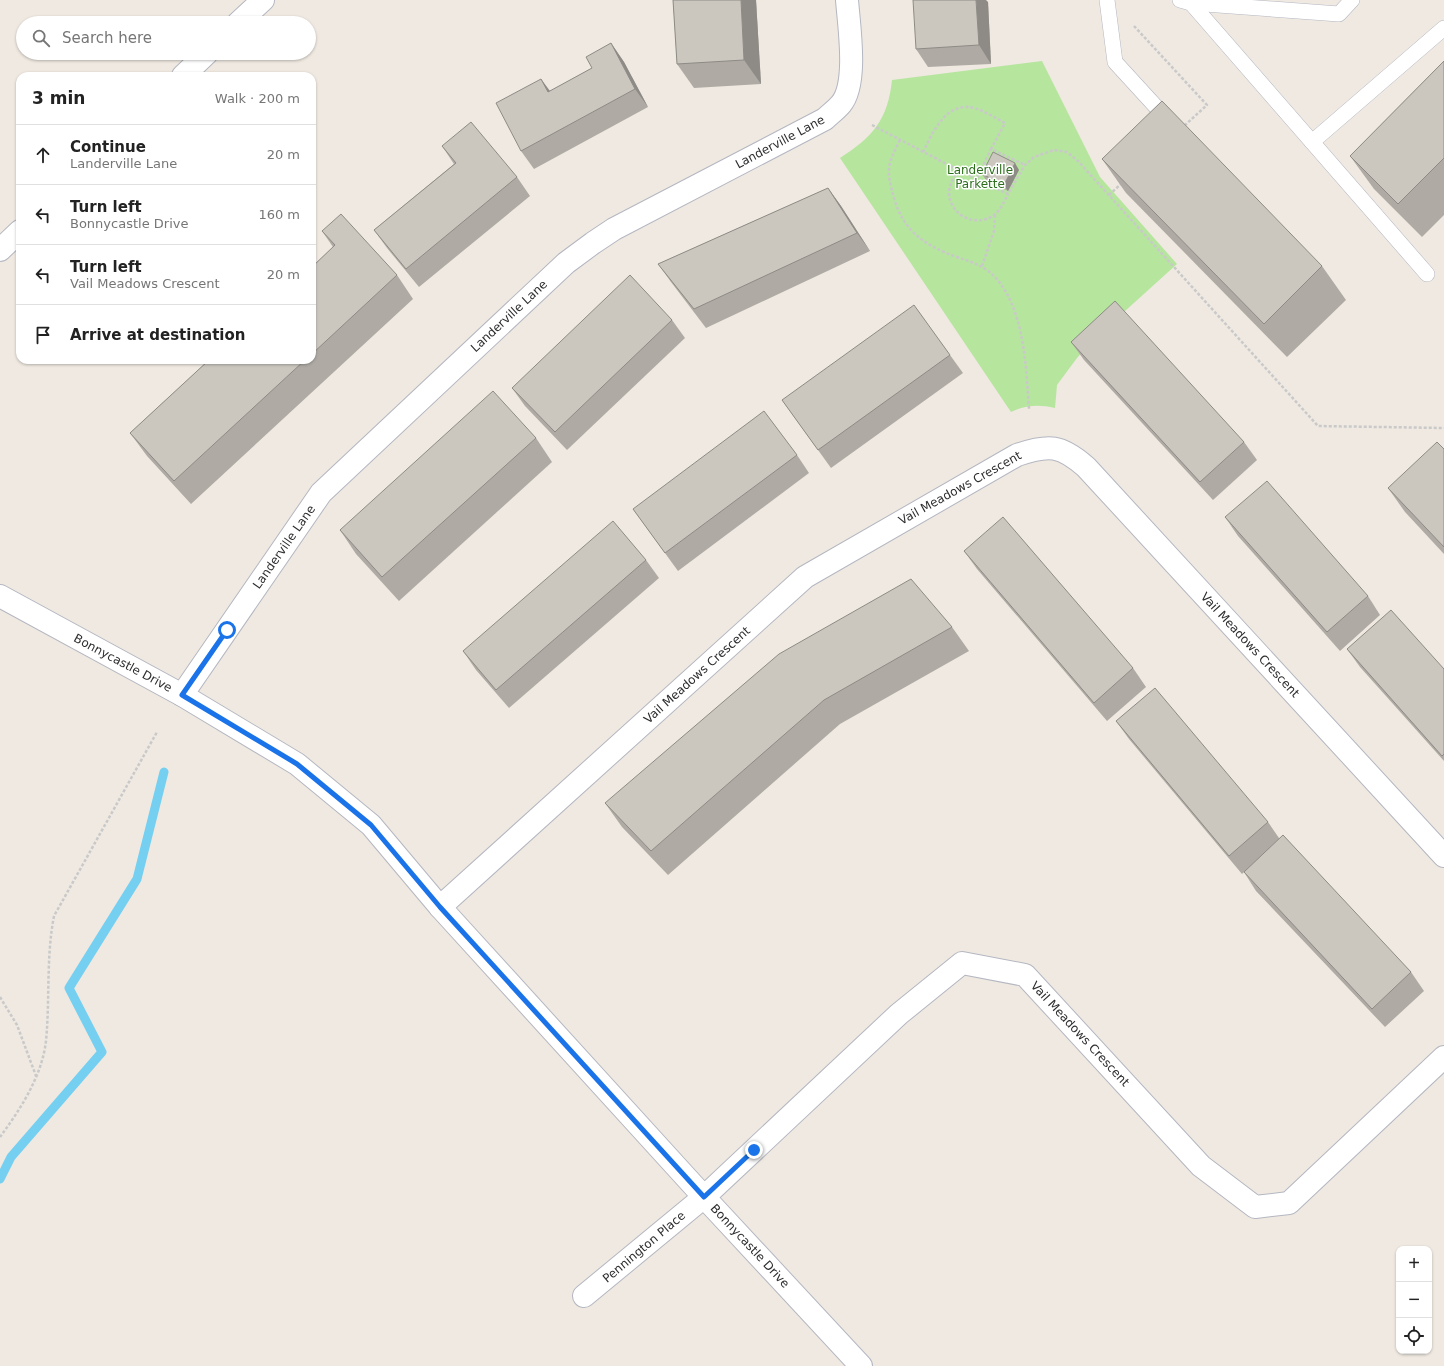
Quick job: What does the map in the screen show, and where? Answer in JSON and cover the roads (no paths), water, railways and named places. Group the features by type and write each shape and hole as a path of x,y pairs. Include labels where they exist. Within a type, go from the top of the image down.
{"street":[{"path":"246,16 263,0"},
{"name":"Landerville Lane","path":"182,695 321,493 566,263 614,229 825,119 842,103 850,84 852,60 847,0"},
{"path":"187,72 200,60"},
{"path":"0,250 16,235"},
{"name":"Vail Meadows Crescent","path":"440,907 805,577 1017,454 1036,448 1053,448 1073,456 1086,468 1444,856"},
{"name":"Bonnycastle Drive","path":"0,596 182,695 297,764 371,825 440,907 704,1197 861,1366"},
{"name":"Vail Meadows Crescent","path":"704,1197 899,1014 962,963 1025,975 1201,1166 1255,1207 1289,1203 1444,1057"},
{"name":"Pennington Place","path":"584,1296 704,1197"}],"lane":[{"path":"1107,0 1116,62 1158,109"},
{"path":"1186,2 1339,14 1352,0"},
{"path":"1186,2 1312,142 1427,274"},
{"path":"1312,142 1444,28"}],"waterway":[{"path":"0,1179 11,1157 102,1052 69,988 137,879 164,772"}],"park label":[{"name":"Landerville Parkette","path":"980,177"}]}
